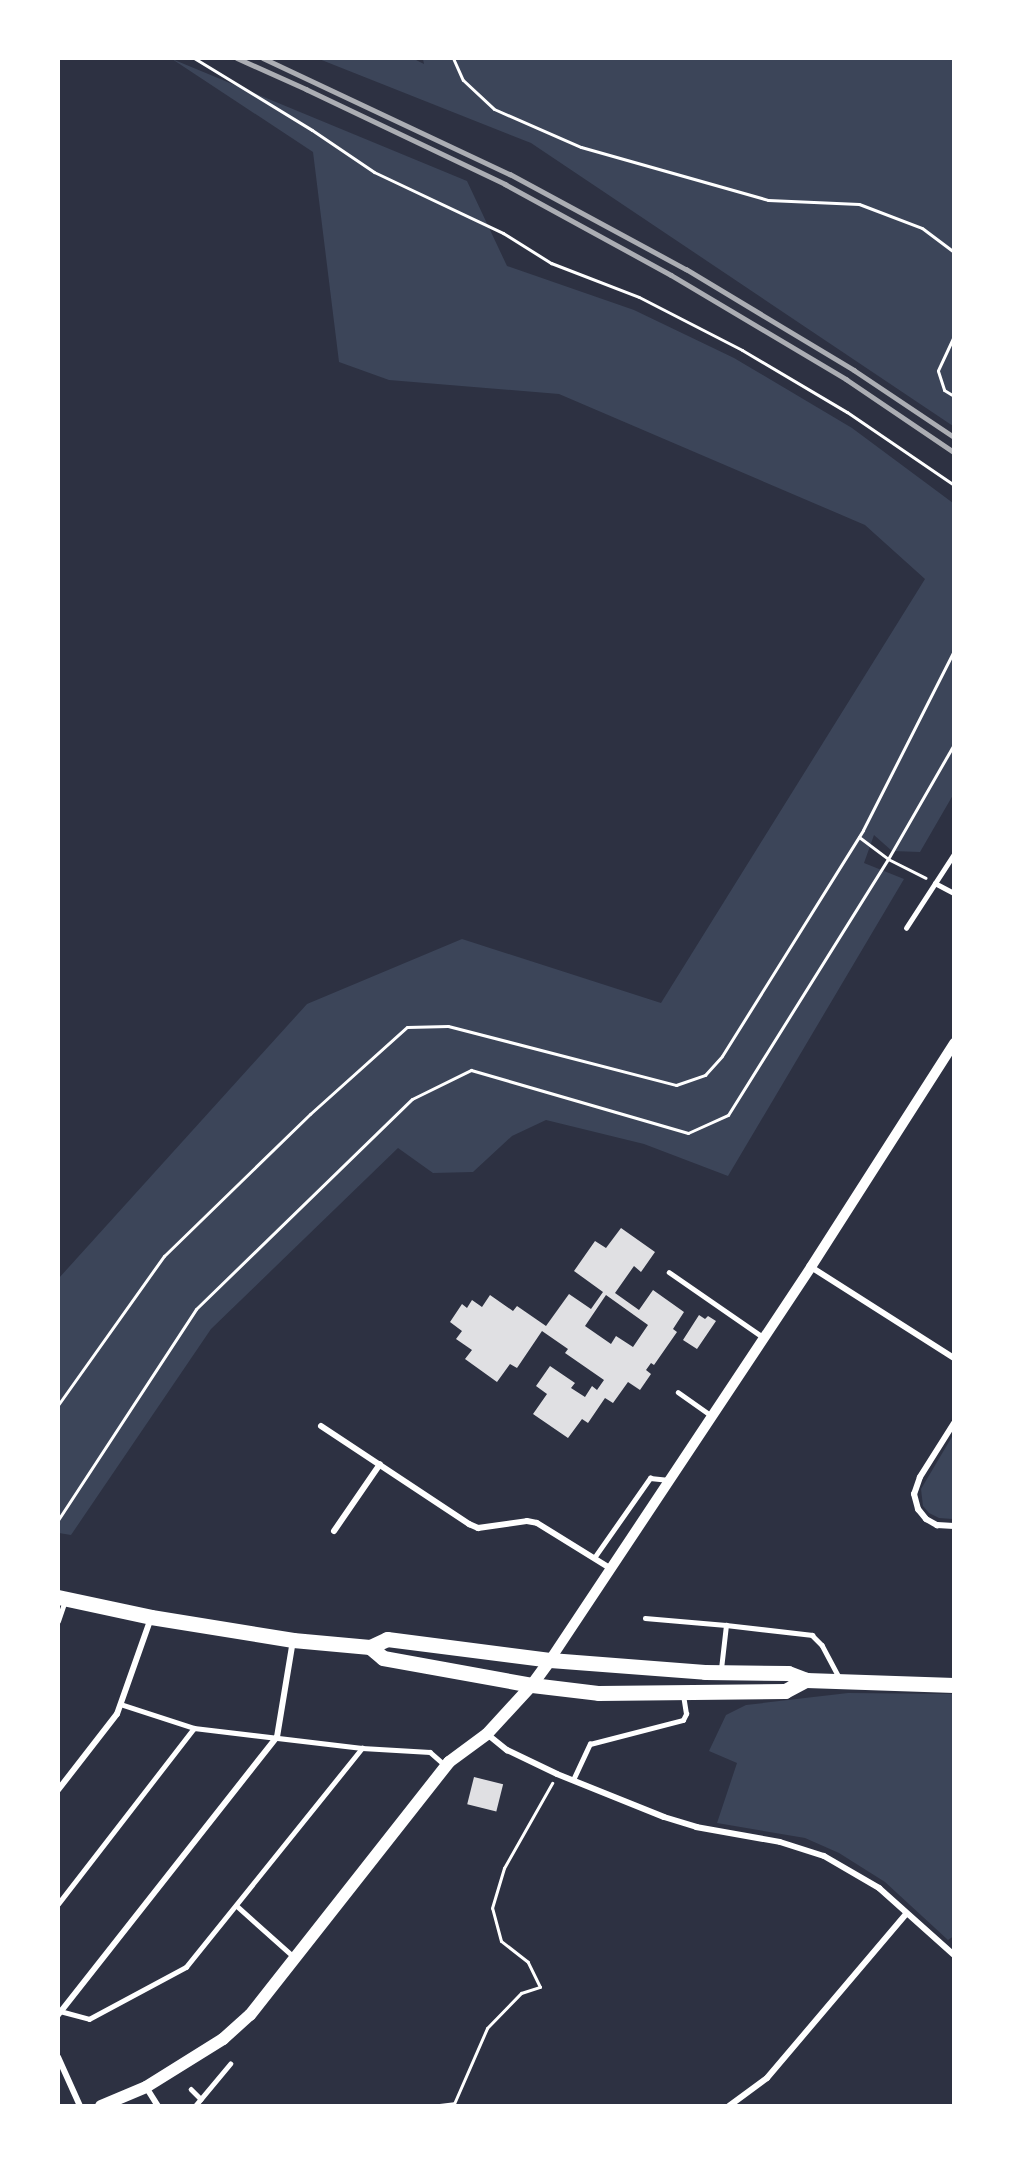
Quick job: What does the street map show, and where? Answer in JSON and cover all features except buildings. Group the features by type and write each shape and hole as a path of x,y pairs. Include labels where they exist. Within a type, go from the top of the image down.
{"main road":[{"path":"62,1598 151,1617 293,1640 370,1647 387,1639 550,1660 720,1672 788,1672 806,1680 954,1685"},
{"path":"370,1647 383,1658 532,1685 598,1693 785,1691 806,1680"},
{"path":"101,2106 146,2087 223,2039 250,2016 447,1766 487,1734 532,1685 550,1660"}],"street":[{"path":"550,1660 811,1267 954,1043"},
{"path":"811,1267 954,1358"},
{"path":"954,1423 920,1477 914,1494 918,1509 926,1519 937,1525 954,1526"},
{"path":"321,1426 469,1524 478,1528 527,1521 537,1523 610,1568"},
{"path":"334,1531 380,1464"},
{"path":"58,1790 117,1714 151,1617"},
{"path":"59,2013 277,1737 293,1640"},
{"path":"487,1734 507,1750 557,1774 696,1827 780,1842 824,1856 879,1888 954,1955"},
{"path":"729,2106 767,2078 906,1914"},
{"path":"58,2056 80,2106"},
{"path":"146,2087 158,2106"}],"lane":[{"path":"906,928 954,854"},
{"path":"935,883 954,893"},
{"path":"669,1272 764,1338"},
{"path":"678,1392 712,1416"},
{"path":"594,1558 650,1478 669,1480"},
{"path":"58,1621 62,1598"},
{"path":"645,1618 812,1635 822,1645 841,1681"},
{"path":"720,1672 726,1625"},
{"path":"573,1780 590,1744 683,1720 686,1714 683,1691"},
{"path":"120,1704 195,1728 363,1748 430,1752 447,1766"},
{"path":"58,1904 195,1728"},
{"path":"59,2013 89,2019 186,1967 363,1748"},
{"path":"237,1906 296,1959"},
{"path":"195,2106 230,2064"},
{"path":"191,2090 201,2098"}],"path":[{"path":"194,58 312,130 374,172 503,233 551,263 639,297 742,350 847,412 954,486"},
{"path":"453,58 463,80 494,110 581,147 768,200 859,204 921,228 954,252"},
{"path":"954,336 938,372 944,390 954,396"},
{"path":"58,1405 164,1256 310,1114 407,1027 448,1026 676,1085 705,1075 722,1056 858,837 954,651"},
{"path":"58,1520 196,1309 412,1100 471,1070 688,1133 728,1115 888,859 954,744"},
{"path":"858,837 888,859 935,883"},
{"path":"431,2106 454,2104 487,2028 521,1994 540,1987 528,1962 501,1941 492,1908 504,1868 557,1774"}],"shaded area":[{"path":"172,59 467,181 507,266 634,310 734,358 852,428 953,503 953,795 920,852 892,851 874,835 864,863 904,879 728,1176 644,1144 546,1120 512,1136 473,1172 433,1173 398,1148 211,1329 71,1535 59,1533 59,1278 307,1004 462,939 661,1003 925,579 865,525 559,394 389,380 339,362 313,152"},
{"path":"319,59 414,59 424,64 423,59 953,59 953,426 531,143"},
{"path":"953,1435 953,1519 939,1518 929,1513 923,1506 921,1489"},
{"path":"848,1693 953,1694 954,1936 948,1940 885,1882 839,1853 805,1838 717,1823 737,1763 709,1751 726,1715 746,1705"}],"railway":[{"path":"237,58 505,184 671,275 846,379 954,452"},
{"path":"263,58 510,174 686,269 854,370 954,437"}]}
